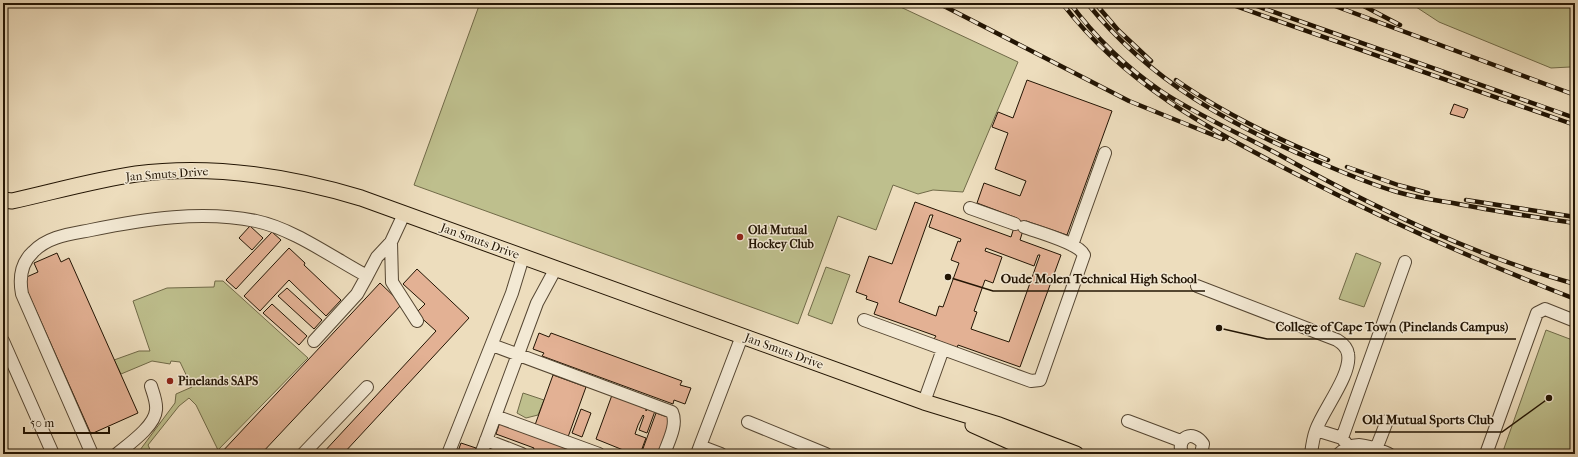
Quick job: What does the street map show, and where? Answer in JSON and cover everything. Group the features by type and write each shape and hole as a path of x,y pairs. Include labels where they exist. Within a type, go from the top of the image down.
{"main road":[{"name":"Jan Smuts Drive","path":"6,204 85,184 138,174 165,172 218,171 262,175 305,182 354,196 928,404 999,425 1076,454"},
{"name":"Jan Smuts Drive","path":"928,404 999,438 1038,454"}],"street":[{"path":"1072,245 1105,153"},
{"path":"864,320 1031,381 1040,380 1084,259 1082,251 1072,245 970,208"},
{"path":"314,342 357,294 377,258 391,242 404,214"},
{"path":"92,454 22,294 20,278 24,264 33,252 44,243 61,236 135,221 170,217 232,218 275,227 367,276"},
{"path":"391,242 392,282 417,321"},
{"path":"448,454 512,293 523,256"},
{"path":"1343,446 1405,262"},
{"path":"481,454 519,355 537,303 556,268"},
{"path":"1197,286 1337,340 1344,345 1348,353 1344,374 1316,430 1311,454"},
{"path":"1486,454 1537,313 1545,309 1575,321"},
{"path":"721,454 698,450 742,336"},
{"path":"3,341 7,360 53,454"},
{"path":"492,345 672,412 675,418 674,424 664,454"},
{"path":"928,404 943,349"},
{"path":"117,454 150,425 154,417 156,405 151,386"},
{"path":"303,454 367,387"},
{"path":"495,416 599,454"},
{"path":"748,422 826,454"},
{"path":"1128,422 1181,441"},
{"path":"1376,449 1387,422"},
{"path":"1316,430 1343,446 1360,444 1389,454"},
{"path":"1182,454 1180,448 1181,441 1186,437 1193,436 1199,438 1206,453"},
{"path":"486,440 522,454"}],"green space":[{"path":"480,3 892,3 1018,62 963,192 933,190 918,194 893,185 876,230 838,216 798,324 414,185"},
{"path":"1410,3 1575,3 1575,69 1570,67 1551,68 1439,22"},
{"path":"1356,253 1381,263 1364,307 1339,299"},
{"path":"826,267 850,275 832,324 808,315"},
{"path":"215,281 223,281 308,358 218,450 196,405 189,398 179,406 148,445 152,454 137,454 175,403 176,394 192,387 180,362 171,361 170,364 152,361 121,374 114,360 139,351 150,351 133,301 167,288 214,287"},
{"path":"1546,330 1575,341 1575,454 1502,454"},
{"path":"523,393 544,400 538,415 526,418 517,413"}],"building":[{"path":"1027,80 1112,111 1067,235 1026,221 1020,240 1061,255 1020,367 958,345 957,348 934,339 936,336 874,314 878,303 866,299 867,296 856,292 869,256 892,264 915,202 1011,237 1017,218 977,203 984,183 1020,196 1026,181 995,169 1008,133 992,127 998,112 1013,118","holes":["930,215 933,215 929,227 961,239 960,242 958,241 951,260 959,263 943,307 939,306 936,316 899,302","986,248 1034,266 1038,255 1040,255 1009,342 971,329 977,312 974,311 985,280 993,283 1002,257 985,251"]},
{"path":"1454,104 1468,109 1464,118 1450,114"},
{"path":"250,226 263,238 252,250 239,238"},
{"path":"272,232 281,240 236,289 226,280"},
{"path":"289,248 305,263 304,265 341,300 326,316 289,280 260,311 244,296"},
{"path":"57,253 61,262 69,258 138,413 91,434 22,279 38,272 34,263"},
{"path":"417,269 469,318 343,454 322,454 436,331 416,313 425,304 403,284"},
{"path":"380,283 402,304 261,454 220,454"},
{"path":"287,288 322,320 314,329 278,296"},
{"path":"272,304 307,336 299,345 263,313"},
{"path":"539,333 549,337 551,333 682,381 680,385 691,388 685,404 674,400 673,404 542,356 544,353 533,349"},
{"path":"553,375 586,387 568,437 535,425"},
{"path":"612,395 646,407 646,411 647,409 655,411 647,433 639,430 644,416 643,415 638,425 635,434 646,438 640,454 633,454 596,439"},
{"path":"581,409 591,413 582,437 572,433"},
{"path":"656,413 673,419 661,454 641,454"},
{"path":"500,422 588,454 552,454 540,450 539,454 533,451 534,448 496,434"},
{"path":"461,443 476,448 474,454 457,454"}],"railway":[{"path":"938,3 1129,101 1223,139"},
{"path":"1062,3 1086,32 1112,57 1140,81 1199,121 1263,157 1399,224 1469,256 1575,299"},
{"path":"1070,3 1090,28 1123,62 1148,82 1189,108 1348,192 1421,227 1497,258 1575,284"},
{"path":"1087,3 1112,31 1138,56 1166,79 1194,99 1225,117 1256,134 1289,149 1367,182 1408,195 1575,223"},
{"path":"1095,3 1118,30 1151,61"},
{"path":"1227,3 1575,125"},
{"path":"1248,3 1575,118"},
{"path":"1327,3 1575,95"},
{"path":"1358,3 1400,25"},
{"path":"1176,80 1231,114 1288,143 1328,160"},
{"path":"1347,167 1398,185 1428,193"},
{"path":"1466,200 1575,217"}],"place":[{"name":"Old Mutual Hockey Club","path":"740,237"},
{"name":"Oude Molen Technical High School","path":"948,277"},
{"name":"College of Cape Town (Pinelands Campus)","path":"1219,328"},
{"name":"Pinelands SAPS","path":"170,381"},
{"name":"Old Mutual Sports Club","path":"1549,398"}]}
